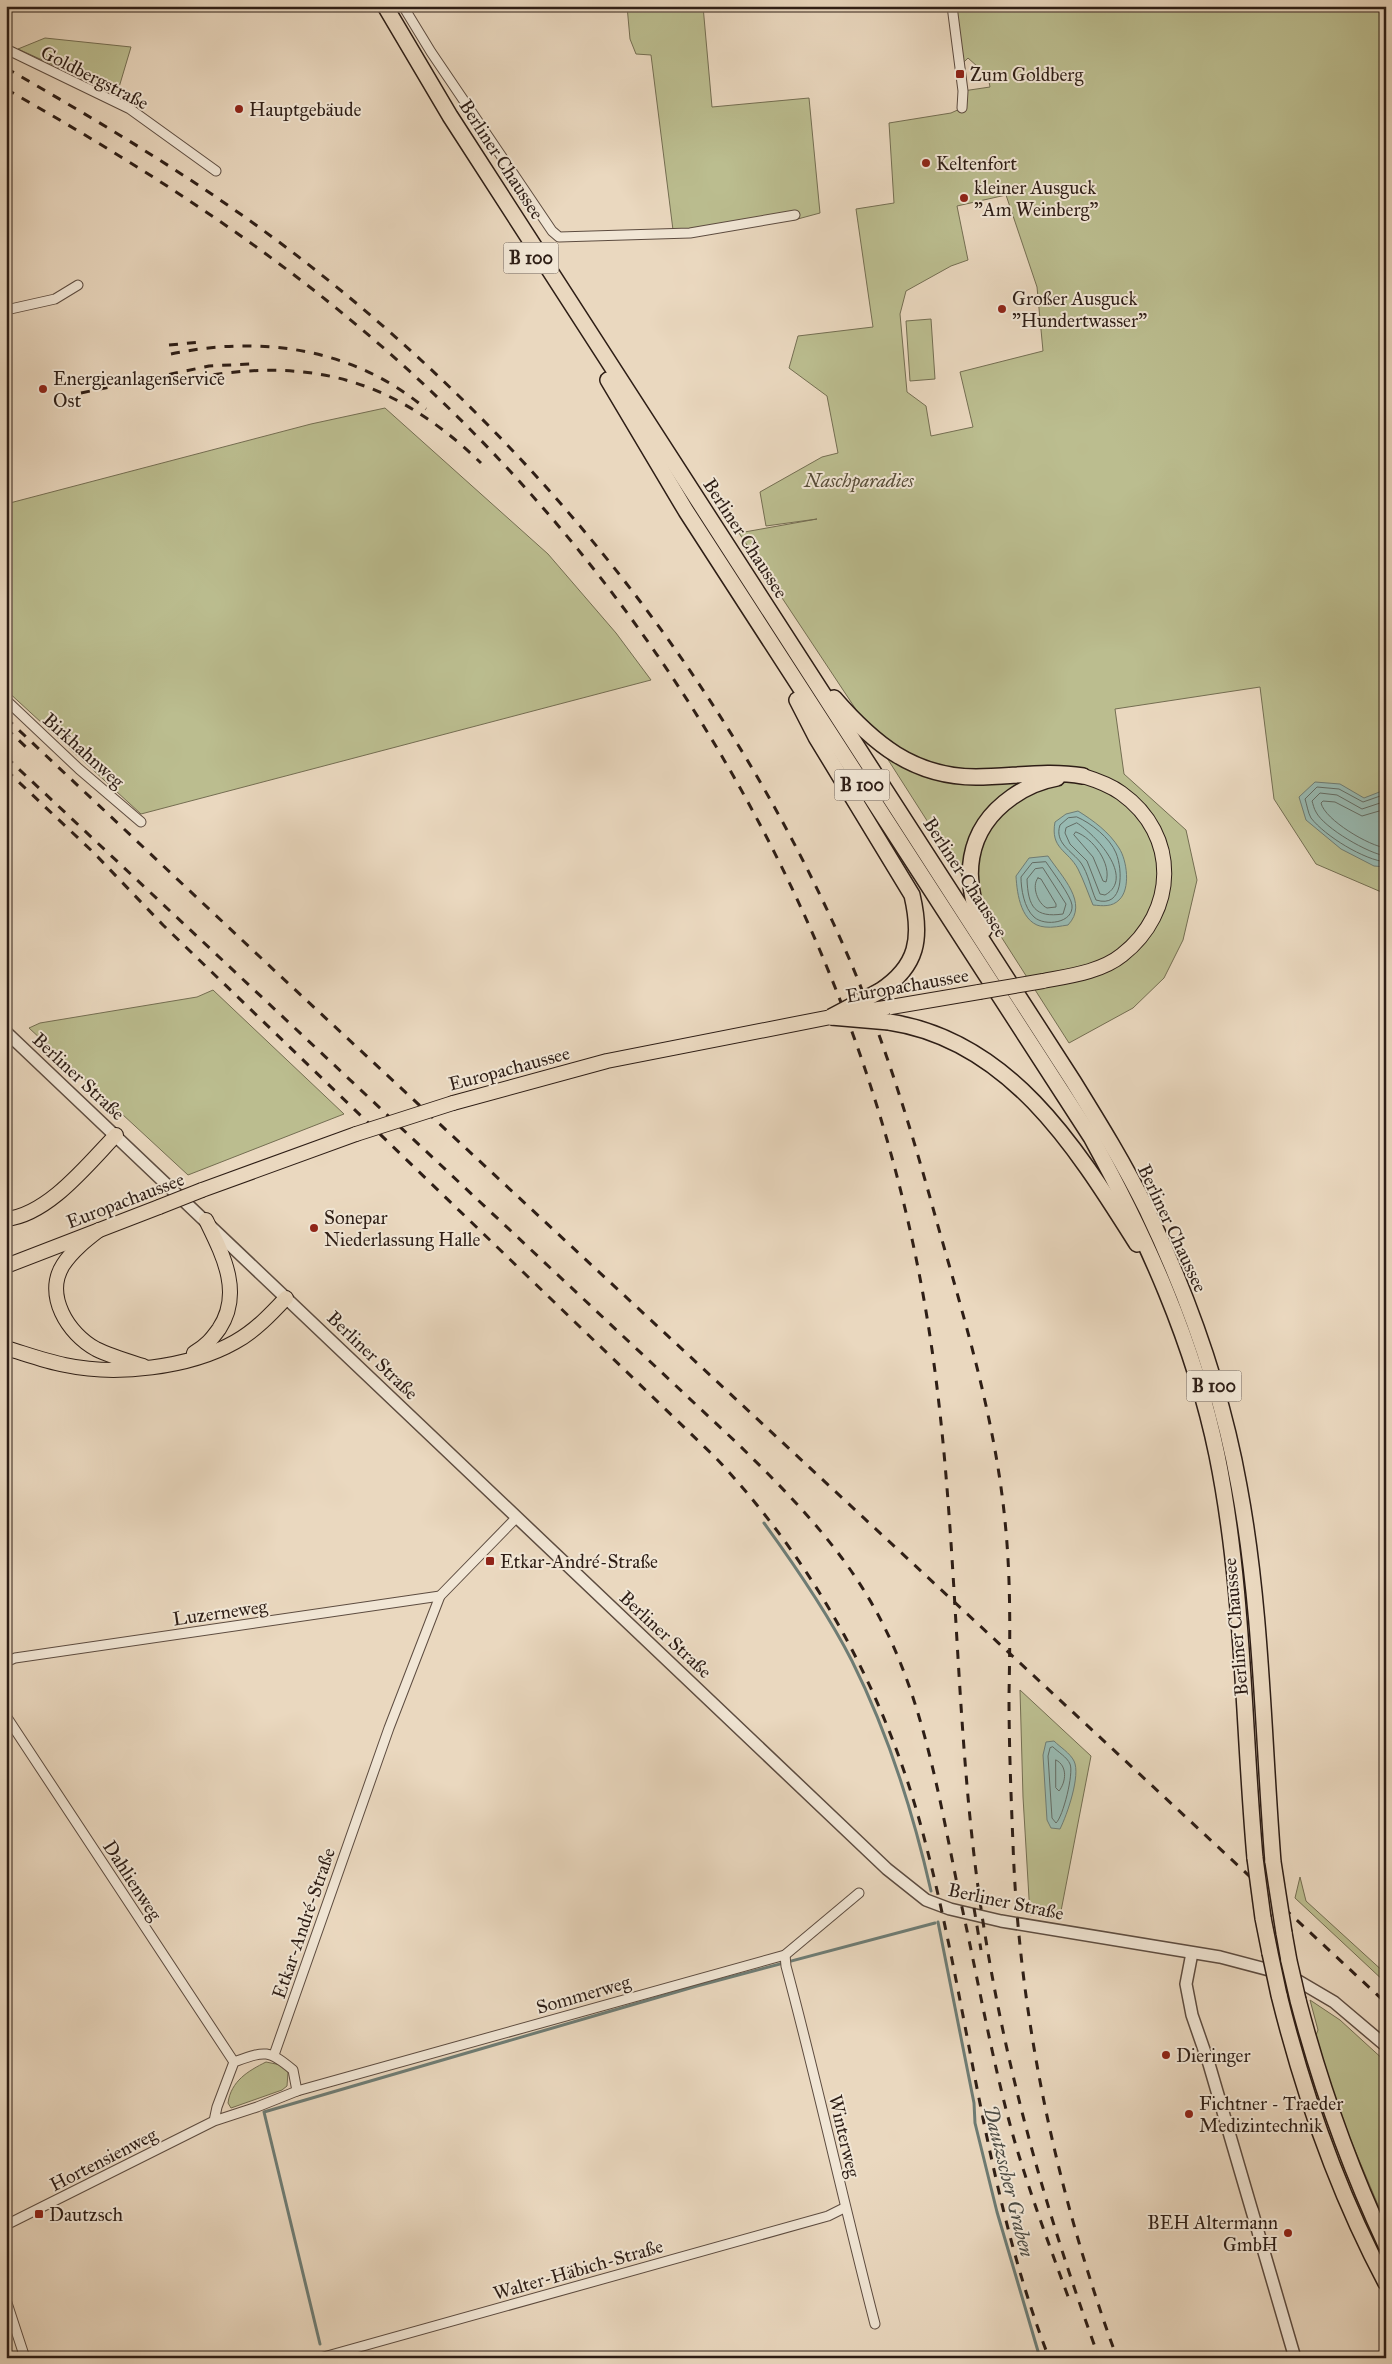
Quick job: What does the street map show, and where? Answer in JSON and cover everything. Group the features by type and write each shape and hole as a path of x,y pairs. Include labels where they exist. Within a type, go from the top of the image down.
{"highway":[{"name":"Berliner Chaussee","path":"374,6 442,119 603,370 686,511 1091,1137 1133,1215 1184,1340 1206,1410 1225,1499 1238,1610 1255,1858 1263,1918 1290,2042 1319,2136 1349,2209 1386,2283"},
{"name":"Berliner Chaussee","path":"385,6 450,116 1078,1088 1146,1209 1185,1299 1209,1370 1231,1449 1245,1524 1254,1608 1273,1862 1284,1933 1298,2000 1322,2086 1345,2151 1386,2245"},
{"path":"771,644 816,737 912,895 918,919 915,947 911,961 896,980 880,991 831,1016"},
{"path":"798,656 870,737 900,759 935,771 975,777 1060,772 1083,776"},
{"path":"1001,968 972,899 969,873 972,851 982,828 1001,805 1027,787 1054,778 1083,776"},
{"path":"831,1016 887,1015 938,1034 978,1054 1034,1101 1075,1150 1164,1288"}],"main road":[{"name":"Europachaussee","path":"887,1015 979,992 1075,975 1121,956 1141,938 1153,921 1161,900 1165,876 1162,850 1154,829 1139,808 1121,792 1102,782 1083,776"},
{"name":"Europachaussee","path":"6,1266 202,1190 356,1134 453,1103 607,1062 831,1016"},
{"path":"6,1219 36,1209 59,1193 116,1135"},
{"path":"176,1363 208,1346 224,1321 229,1308 231,1296 230,1280 223,1257 206,1220"},
{"path":"99,1230 77,1248 62,1266 57,1298 63,1316 76,1334 95,1348 146,1367"},
{"path":"6,1348 43,1360 89,1369 125,1370 176,1363 235,1343 257,1327 286,1298"}],"street":[{"path":"404,6 448,78 552,231 559,237 690,234 796,215"},
{"path":"952,6 963,91 962,108"},
{"name":"Goldbergstraße","path":"6,49 130,109 216,171"},
{"path":"6,310 55,299 78,286"},
{"name":"Birkhahnweg","path":"6,700 80,769 141,822"},
{"name":"Berliner Straße","path":"6,1032 880,1862 926,1900 950,1909 1001,1921 1192,1952 1266,1968 1300,1982 1344,2009 1386,2046"},
{"name":"Etkar-André-Straße","path":"274,2055 389,1728 440,1596 517,1517"},
{"name":"Luzerneweg","path":"6,1662 15,1658 440,1596"},
{"name":"Dahlienweg","path":"6,1716 234,2062"},
{"name":"Sommerweg","path":"214,2121 297,2091 785,1960 859,1893"},
{"path":"1192,1952 1186,1984 1192,2016 1208,2064 1294,2358"},
{"name":"Winterweg","path":"785,1960 808,2050 844,2208 875,2324"},
{"path":"214,2121 216,2107 234,2062 257,2053 274,2055 293,2070 297,2091"},
{"name":"Hortensienweg","path":"6,2225 214,2121"},
{"name":"Walter-Häbich-Straße","path":"320,2358 828,2216 844,2208"},
{"path":"6,2300 25,2358"}],"green space":[{"path":"627,6 703,6 712,107 809,98 820,213 794,220 673,230 651,55 636,54 630,39"},
{"name":"Naschparadies","path":"952,6 1386,6 1386,894 1316,864 1274,799 1260,687 1115,709 1124,774 1186,830 1197,880 1183,940 1164,978 1133,1008 1069,1043 857,711 739,533 817,519 766,526 760,492 822,457 838,453 827,396 789,368 798,336 873,327 856,209 894,203 889,123 951,113 962,108 963,91 990,87 988,76 968,58 959,67","holes":["1006,195 1037,287 1043,351 960,372 973,427 931,436 926,406 907,392 900,314 906,291 951,266 968,260 957,206"]},
{"path":"45,38 131,47 117,94 18,49"},
{"path":"931,319 935,379 910,381 906,321"},
{"path":"385,408 548,554 616,633 651,680 141,814 6,690 6,504 311,424"},
{"path":"213,990 344,1114 188,1175 29,1028 40,1023 197,997"},
{"path":"1020,1690 1091,1756 1061,1911 1030,1915 1023,1797"},
{"path":"1300,1877 1306,1901 1386,1974 1386,1983 1295,1898"},
{"path":"1310,2000 1340,2020 1386,2062 1386,2224 1338,2110 1316,2035 1318,2030"},
{"path":"266,2062 281,2065 288,2072 287,2086 282,2090 231,2108 228,2103 237,2083 247,2073"}],"water":[{"path":"1315,782 1340,784 1364,798 1382,791 1386,783 1386,867 1374,866 1341,849 1306,820 1299,797"},
{"path":"1078,811 1106,832 1122,853 1126,867 1125,889 1119,900 1113,904 1104,906 1093,905 1078,869 1057,844 1054,831 1055,822 1066,814"},
{"path":"1048,856 1066,881 1075,899 1074,917 1068,925 1045,927 1037,925 1030,921 1019,900 1016,876 1029,858"},
{"path":"1054,1741 1070,1755 1076,1767 1072,1795 1060,1829 1051,1828 1047,1820 1043,1755 1046,1742"}],"waterway":[{"path":"764,1523 822,1607 865,1688 908,1802 931,1891"},
{"name":"Dautzscher Graben","path":"938,1922 974,2103 975,2123 997,2212 1040,2358"},
{"path":"320,2344 264,2112 697,1986 935,1923"}],"railway":[{"path":"6,68 145,151 246,218 369,314 455,393 536,476 612,565 682,658 745,756 802,858 864,994 908,1122 968,1331 994,1444 1007,1543 1010,1608 1009,1714 1013,1844 1023,1975 1045,2105 1059,2169 1076,2233 1117,2358"},
{"path":"6,89 144,171 275,261 359,327 470,430 572,542 663,663 742,792 810,928 865,1069 907,1215 934,1364 941,1425 947,1486 968,1794 983,1920 1007,2047 1038,2172 1077,2296 1099,2358"},
{"path":"169,345 200,342"},
{"path":"171,354 205,348 239,346 272,347 305,352 337,360 368,372 398,388 426,409"},
{"path":"81,393 209,366 251,364"},
{"path":"178,381 223,373 265,370 304,372 342,379 377,391 412,409 447,433 481,463"},
{"path":"6,718 276,972 1386,2003"},
{"path":"6,728 29,750"},
{"path":"6,757 739,1445 796,1503 847,1565 876,1611 893,1646 920,1720 939,1797 1008,2117 1042,2224 1070,2302"},
{"path":"6,770 94,853 163,925 716,1458 753,1500 787,1544 818,1590 846,1638 870,1687 892,1738 911,1791 941,1909 980,2103 1009,2232 1027,2296 1049,2358"},
{"path":"974,1908 981,1950"}],"place":[{"name":"Zum Goldberg","path":"960,74"},
{"name":"Hauptgebäude","path":"239,109"},
{"name":"Keltenfort","path":"926,163"},
{"name":"kleiner Ausguck \"Am Weinberg\"","path":"964,198"},
{"name":"Großer Ausguck \"Hundertwasser\"","path":"1002,309"},
{"name":"Energieanlagenservice Ost","path":"43,389"},
{"name":"Sonepar Niederlassung Halle","path":"314,1228"},
{"name":"Etkar-André-Straße","path":"490,1561"},
{"name":"Dieringer","path":"1166,2055"},
{"name":"Fichtner - Traeder Medizintechnik","path":"1189,2114"},
{"name":"Dautzsch","path":"39,2214"},
{"name":"BEH Altermann GmbH","path":"1288,2233"}]}
